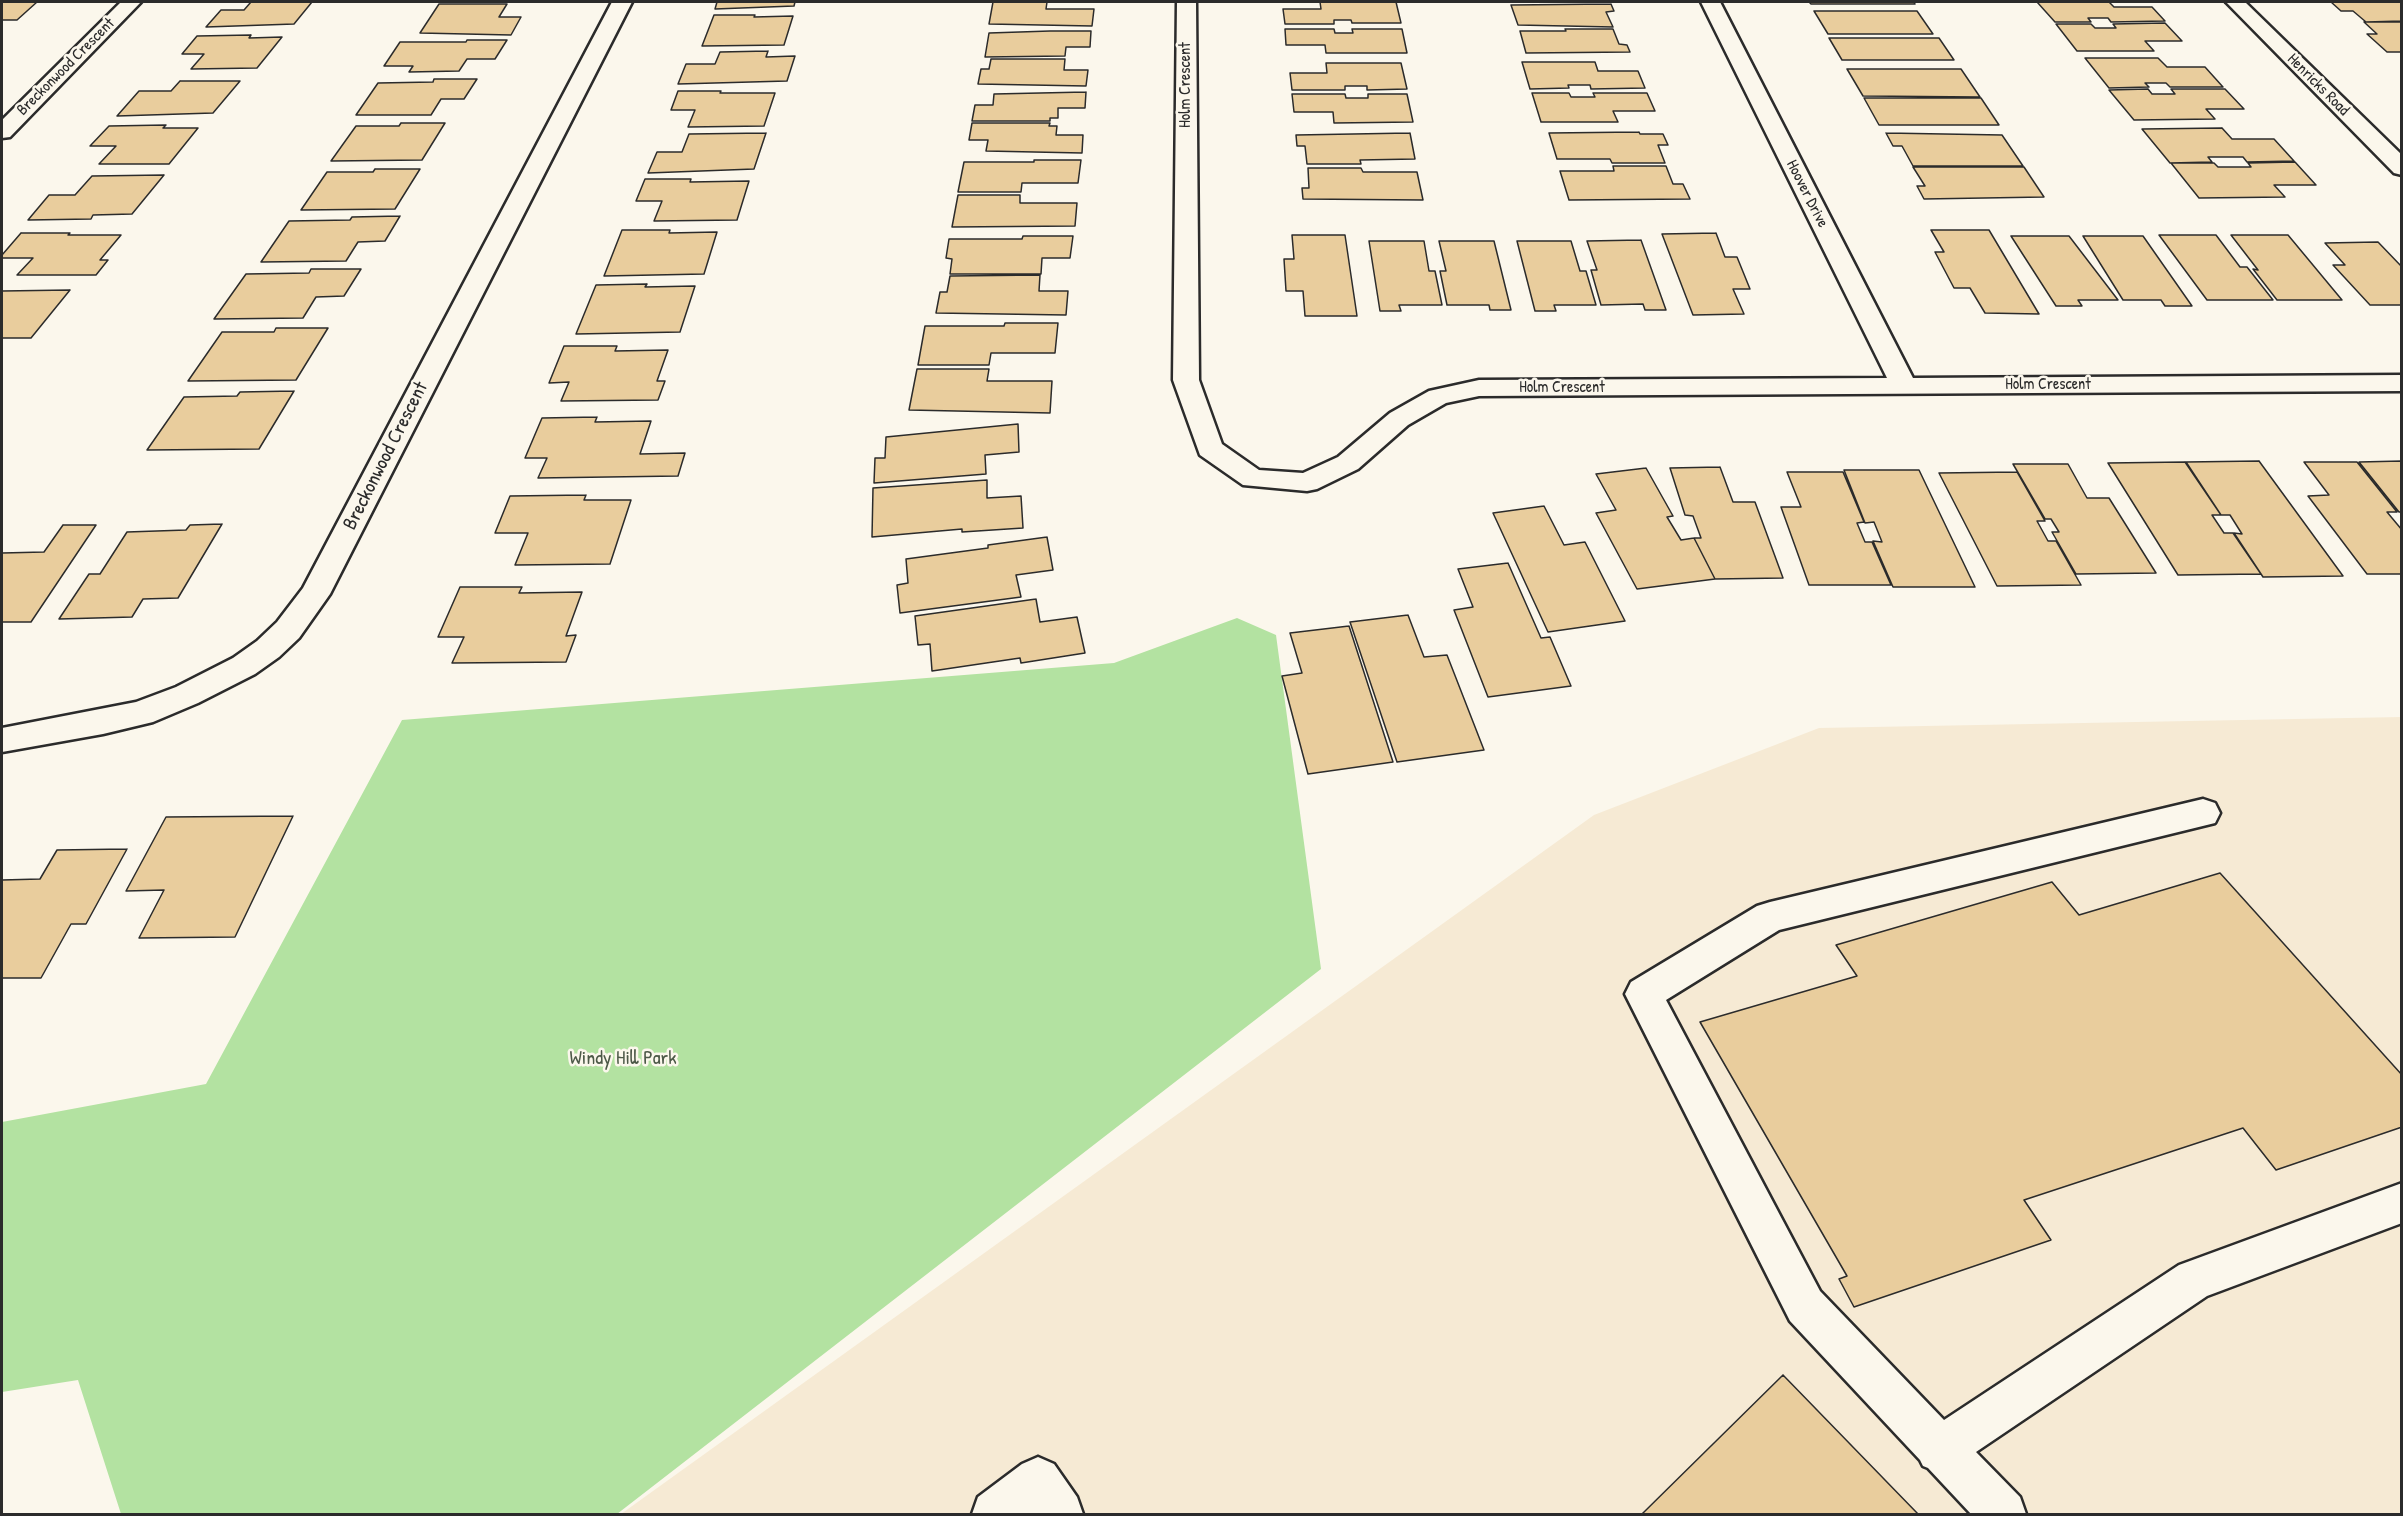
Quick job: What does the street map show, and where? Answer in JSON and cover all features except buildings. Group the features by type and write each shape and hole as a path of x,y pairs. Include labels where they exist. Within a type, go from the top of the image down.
{"street":[{"name":"Breckonwood Crescent","path":"2,132 130,2"},
{"name":"Breckonwood Crescent","path":"2,740 142,713 216,682 244,666 288,630 315,594 622,2"},
{"name":"Holm Crescent","path":"1186,2 1186,380 1210,449 1253,479 1307,482 1347,463 1399,419 1438,397 1479,388 2402,383"},
{"name":"Hoover Drive","path":"1710,2 1904,386"},
{"name":"Henricks Road","path":"2235,2 2402,168"},
{"path":"2002,1515 1804,1306 1644,994 1770,917 2203,813"},
{"path":"1939,1449 2194,1280 2402,1203"},
{"path":"995,1515 1038,1480 1060,1515"}],"shaded area":[{"path":"2401,717 2401,1514 621,1514 1594,815 1819,728"}],"green space":[{"name":"Windy Hill Park","path":"1237,618 1276,635 1321,969 617,1514 121,1514 78,1380 2,1392 2,1122 206,1084 402,720 1114,663"}]}
